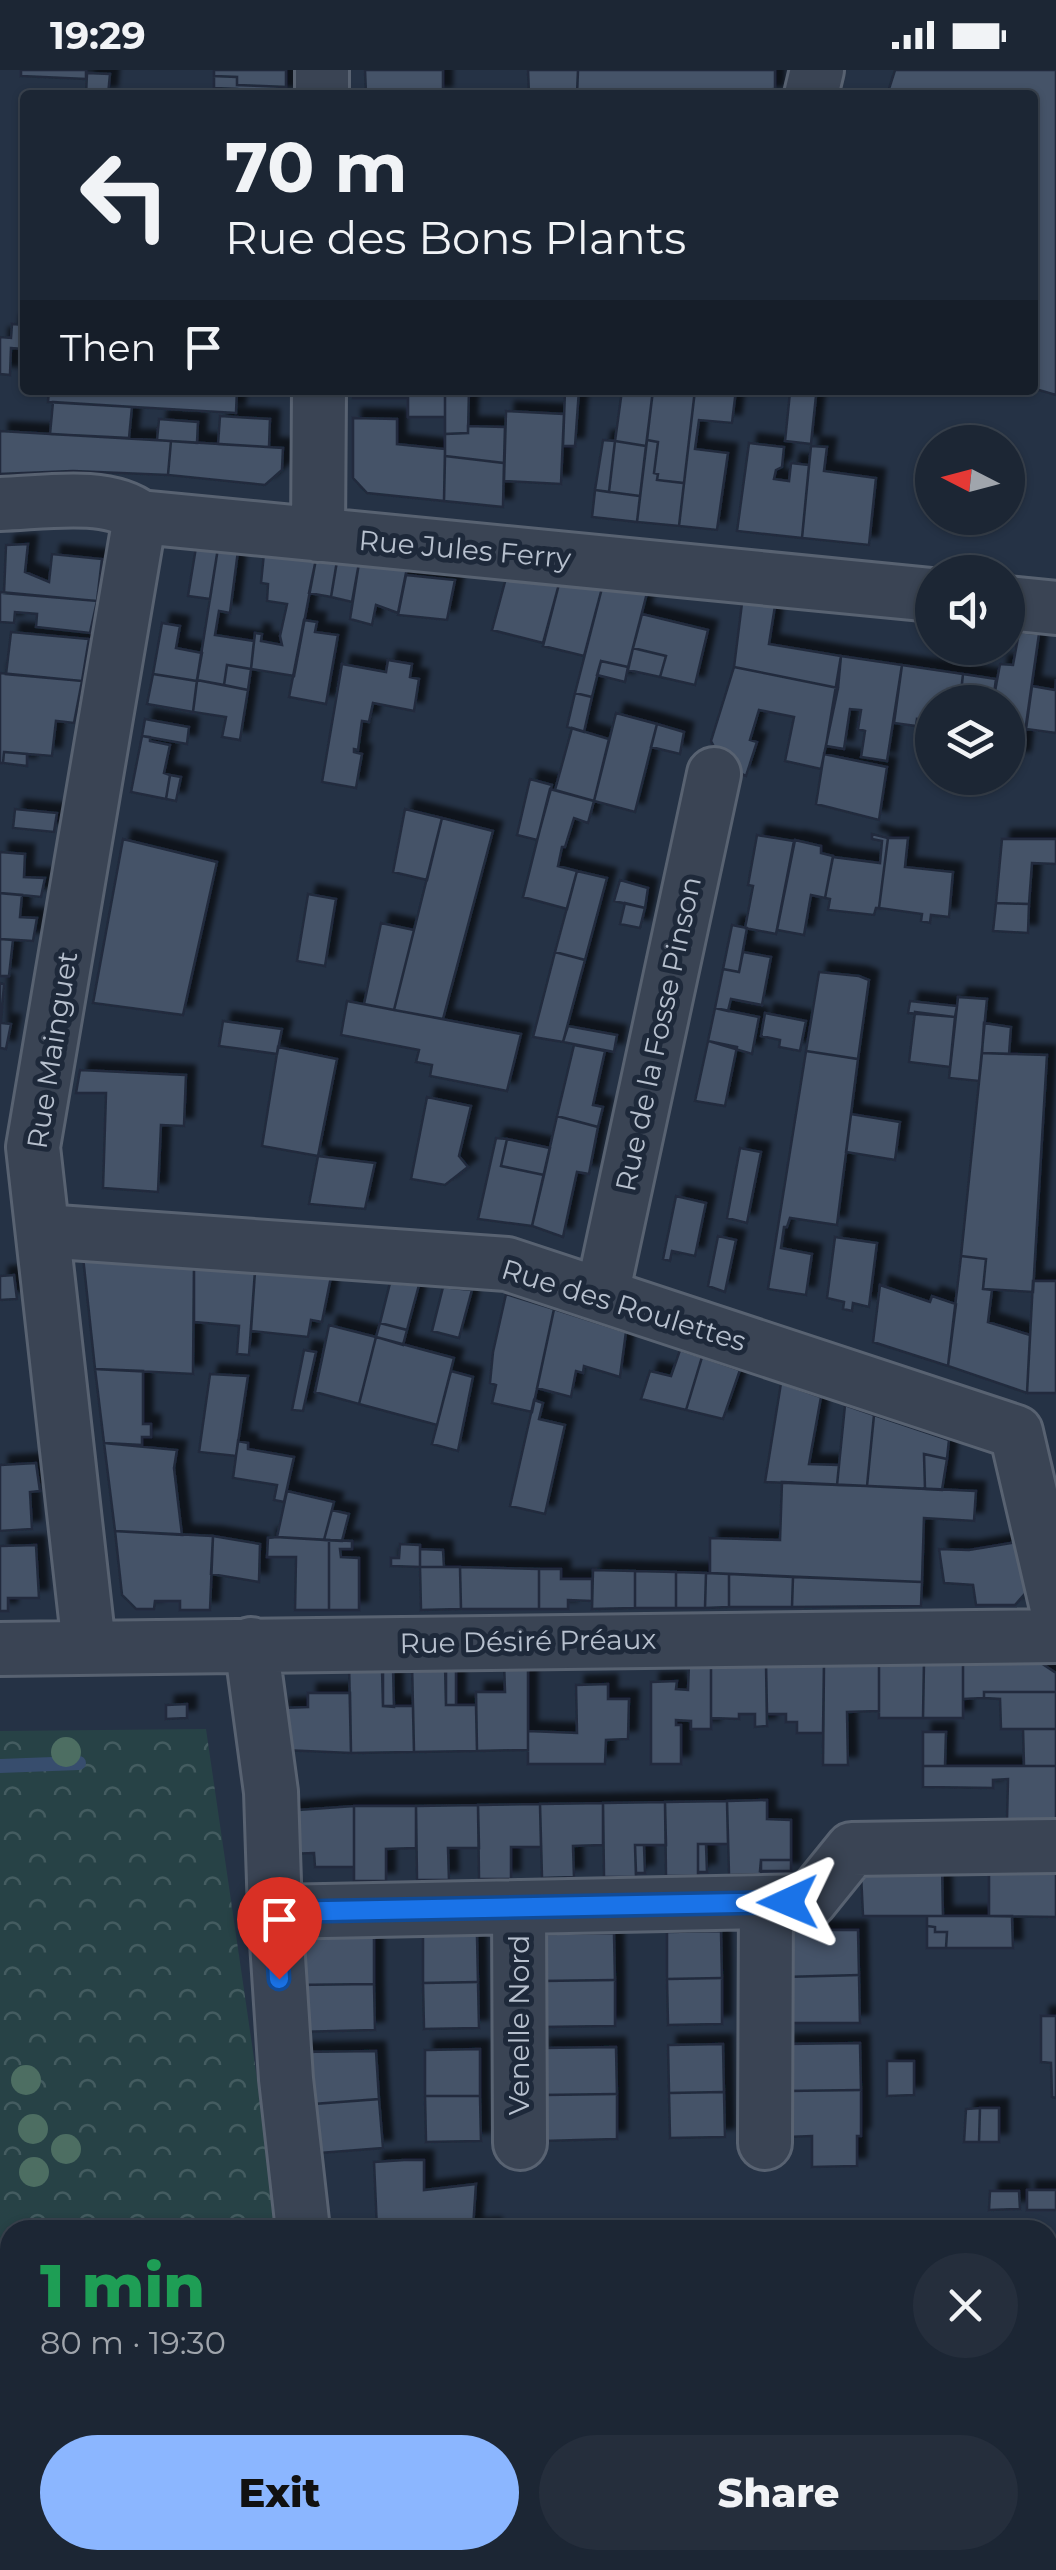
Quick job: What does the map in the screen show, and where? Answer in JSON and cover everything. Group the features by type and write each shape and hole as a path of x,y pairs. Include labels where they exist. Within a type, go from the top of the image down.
{"street":[{"path":"318,535 319,395"},
{"name":"Rue Jules Ferry","path":"0,504 109,502 128,507 140,516 915,593"},
{"name":"Rue Mainguet","path":"89,1646 33,1147 140,516"},
{"path":"1025,605 1056,608"},
{"name":"Rue de la Fosse Pinson","path":"602,1295 714,774"},
{"name":"Rue des Roulettes","path":"43,1231 506,1264 1016,1432 1056,1604"},
{"name":"Rue Désiré Préaux","path":"0,1649 1056,1636"},
{"path":"252,1644 271,1792 286,2079 302,2220"},
{"path":"275,1912 810,1901 852,1848 1056,1846"},
{"path":"764,2143 766,1902"},
{"name":"Venelle Nord","path":"520,1907 520,2144"}],"green space":[{"path":"206,1729 278,2220 0,2220 0,1731"}],"building":[{"path":"21,70 86,70 86,79 21,76"},
{"path":"214,70 286,70 286,87 237,85 237,77 214,76"},
{"path":"365,70 443,70 443,90 366,90"},
{"path":"528,70 578,70 577,90 529,90"},
{"path":"578,70 775,70 775,89 577,90"},
{"path":"895,70 1056,70 1056,395 1038,390 1038,90 889,90"},
{"path":"87,73 110,74 108,90 86,90"},
{"path":"214,76 237,77 237,85 286,90 237,90 214,88"},
{"path":"12,324 20,325 20,349 11,348 10,375 0,374 0,337 11,338"},
{"path":"49,395 237,395 236,413 48,402"},
{"path":"445,395 445,417 408,417 408,398 353,398"},
{"path":"445,395 469,395 468,433 445,434"},
{"path":"565,395 579,395 575,446 563,446"},
{"path":"621,395 652,395 646,446 615,441"},
{"path":"652,395 694,395 684,483 657,480 658,474 654,473 658,442 647,440"},
{"path":"694,395 735,395 732,423 699,420 695,449 728,453 717,530 679,526"},
{"path":"790,395 816,396 811,444 785,441"},
{"path":"53,402 132,407 129,438 50,434"},
{"path":"506,411 564,414 561,484 504,481"},
{"path":"220,416 270,419 269,447 218,444"},
{"path":"353,418 397,419 397,444 445,449 444,501 367,493 353,478"},
{"path":"159,419 198,422 197,443 157,440"},
{"path":"468,426 505,427 504,463 445,456 445,434 468,433"},
{"path":"0,431 171,441 168,475 73,471 0,474"},
{"path":"603,440 615,441 609,492 595,490"},
{"path":"647,440 658,442 654,473 658,474 657,480 684,483 679,526 637,522"},
{"path":"171,441 283,448 282,470 265,485 168,475"},
{"path":"615,441 646,446 640,496 609,492"},
{"path":"749,443 784,447 782,467 776,470 774,479 789,481 791,463 809,465 802,538 737,531"},
{"path":"811,446 827,447 824,471 876,478 869,545 802,538"},
{"path":"445,456 504,463 503,507 444,501"},
{"path":"595,490 640,496 637,522 592,517"},
{"path":"28,544 25,572 49,582 52,554 102,559 97,601 4,593 6,545"},
{"path":"196,547 218,548 210,599 188,596"},
{"path":"218,548 238,551 230,613 219,611 215,635 254,641 251,669 227,665 224,685 197,680"},
{"path":"264,553 316,559 294,676 251,669 255,633 262,634 261,641 282,645 280,636 287,604 267,601 268,584 261,583"},
{"path":"316,559 337,561 331,597 309,593"},
{"path":"337,561 359,563 352,602 331,597"},
{"path":"359,563 407,568 398,613 376,605 372,625 350,619"},
{"path":"406,575 455,580 447,620 398,615"},
{"path":"506,578 559,584 543,643 492,630"},
{"path":"559,584 602,588 584,656 543,646"},
{"path":"602,588 647,593 628,667 601,661 592,697 575,693"},
{"path":"0,592 97,601 90,633 36,627 37,614 15,612 14,623 0,622"},
{"path":"742,603 775,606 769,644 841,656 838,688 734,667"},
{"path":"642,614 708,630 695,685 660,677 666,656 633,648"},
{"path":"304,620 317,622 315,632 338,635 326,704 289,697"},
{"path":"162,623 180,626 176,648 202,653 197,681 153,674"},
{"path":"11,632 89,639 82,681 6,674"},
{"path":"1025,633 1039,634 1025,732 1025,685 996,685 1000,665 1025,665"},
{"path":"633,648 666,656 660,677 628,670"},
{"path":"841,656 902,665 887,761 861,757 865,731 858,729 861,710 850,709 844,749 826,746"},
{"path":"388,660 412,664 410,677 419,679 414,711 373,703 369,722 362,721 358,750 354,749 362,754 356,788 322,782 342,664 386,672"},
{"path":"601,661 628,667 625,682 597,675"},
{"path":"227,665 251,669 248,690 224,685"},
{"path":"902,665 963,674 962,685 915,685 915,726 894,723"},
{"path":"734,667 838,688 821,769 785,761 794,717 759,710 750,740 757,742 746,776 724,766 711,741"},
{"path":"0,673 82,681 74,723 56,721 52,756 4,752 0,763"},
{"path":"153,674 197,681 193,712 147,704"},
{"path":"963,674 996,679 995,685 962,685"},
{"path":"1056,679 1056,733 1026,729 1032,686 1055,690"},
{"path":"197,680 248,690 240,740 222,737 226,717 193,712"},
{"path":"575,693 592,697 584,732 567,727"},
{"path":"616,713 657,724 635,812 594,801"},
{"path":"145,719 189,727 187,744 142,736"},
{"path":"657,724 684,732 680,754 651,747"},
{"path":"572,728 609,739 594,801 555,790"},
{"path":"142,736 170,745 164,773 170,775 166,799 131,792"},
{"path":"4,752 27,754 27,766 3,763"},
{"path":"824,754 887,767 879,820 816,804"},
{"path":"170,775 181,777 176,801 166,799"},
{"path":"530,779 552,785 537,840 517,835"},
{"path":"550,789 594,801 588,823 574,818 562,847 558,866 577,871 567,909 523,897"},
{"path":"15,809 57,813 54,832 13,828"},
{"path":"405,809 442,818 427,880 393,872"},
{"path":"442,818 493,831 443,1019 394,1010"},
{"path":"872,834 888,838 879,908 874,915 828,910 830,899 825,898 833,857 880,863 882,841 872,839"},
{"path":"757,835 794,841 776,934 745,928"},
{"path":"888,838 908,838 905,867 953,872 949,917 931,915 930,923 921,921 922,914 879,908"},
{"path":"123,839 217,862 183,1015 93,1003"},
{"path":"1002,839 1056,839 1056,864 1032,863 1029,904 996,903"},
{"path":"795,840 821,846 821,853 833,856 825,898 811,895 804,935 777,930"},
{"path":"0,852 25,854 24,877 45,878 41,897 0,893"},
{"path":"577,871 607,878 585,960 555,952"},
{"path":"620,880 648,888 645,908 614,901"},
{"path":"0,893 22,895 20,917 37,918 33,941 0,939"},
{"path":"308,894 336,899 325,966 297,961"},
{"path":"625,903 645,908 640,928 620,924"},
{"path":"996,903 1029,904 1028,933 993,931"},
{"path":"381,923 414,930 394,1010 364,1004"},
{"path":"732,925 747,928 739,972 723,969"},
{"path":"0,939 13,940 9,976 0,976"},
{"path":"555,952 585,960 563,1042 533,1037"},
{"path":"743,952 771,957 762,1005 731,999 728,1011 715,1008 723,969 739,972"},
{"path":"819,972 869,980 858,1059 806,1051"},
{"path":"0,983 4,984 1,1023 11,1024 6,1049 0,1048"},
{"path":"958,997 987,999 979,1081 949,1078"},
{"path":"347,1001 521,1034 507,1091 430,1076 432,1065 416,1062 419,1050 341,1035"},
{"path":"910,1001 957,1006 955,1017 908,1013"},
{"path":"715,1008 759,1017 752,1054 708,1041"},
{"path":"915,1012 955,1017 950,1067 909,1062"},
{"path":"765,1013 806,1021 800,1051 779,1047 780,1040 761,1036"},
{"path":"223,1021 282,1029 277,1054 219,1046"},
{"path":"984,1023 1011,1027 1009,1054 982,1053"},
{"path":"568,1026 617,1035 614,1052 563,1042"},
{"path":"708,1041 737,1047 725,1106 695,1101"},
{"path":"574,1045 605,1051 593,1105 603,1107 598,1127 557,1116"},
{"path":"278,1047 337,1059 318,1156 262,1146"},
{"path":"806,1051 858,1059 837,1225 790,1218 784,1227 781,1248 812,1254 806,1295 768,1289"},
{"path":"982,1053 1047,1055 1033,1292 983,1289 986,1259 961,1256"},
{"path":"80,1070 186,1075 184,1126 161,1125 158,1192 103,1188 106,1093 76,1093"},
{"path":"427,1097 471,1106 459,1156 468,1167 445,1185 411,1179"},
{"path":"851,1114 900,1122 895,1160 846,1152"},
{"path":"557,1116 598,1127 589,1174 577,1172 563,1237 532,1226"},
{"path":"496,1138 507,1139 501,1166 544,1175 532,1226 478,1219"},
{"path":"507,1139 550,1148 544,1175 501,1166"},
{"path":"740,1148 761,1152 747,1223 727,1218"},
{"path":"318,1156 375,1163 365,1209 309,1204"},
{"path":"676,1196 706,1203 695,1256 672,1251 670,1261 663,1259"},
{"path":"718,1236 736,1240 725,1292 708,1286"},
{"path":"835,1237 877,1243 869,1307 853,1303 852,1311 843,1309 844,1302 827,1298"},
{"path":"961,1256 986,1259 983,1289 992,1290 988,1322 1030,1335 1027,1393 948,1366"},
{"path":"83,1257 194,1265 193,1374 95,1369"},
{"path":"194,1265 255,1271 249,1355 237,1354 239,1326 194,1322"},
{"path":"255,1271 331,1277 322,1322 311,1320 308,1337 251,1331"},
{"path":"14,1275 17,1299 0,1300 0,1276"},
{"path":"1033,1281 1056,1281 1056,1393 1027,1393"},
{"path":"390,1283 419,1285 407,1330 380,1323"},
{"path":"880,1285 930,1302 932,1296 956,1304 948,1366 873,1342"},
{"path":"443,1287 472,1290 459,1338 432,1331"},
{"path":"506,1294 554,1309 532,1412 492,1403 496,1385 490,1383 493,1352"},
{"path":"554,1309 626,1332 620,1377 584,1366 583,1373 576,1371 571,1397 537,1388"},
{"path":"380,1323 407,1330 403,1345 376,1337"},
{"path":"329,1325 376,1337 359,1404 315,1392"},
{"path":"376,1337 454,1358 437,1425 359,1404"},
{"path":"304,1350 316,1352 303,1411 292,1410"},
{"path":"680,1350 702,1357 686,1410 641,1399 650,1371 671,1376"},
{"path":"702,1357 740,1370 723,1419 686,1410"},
{"path":"95,1369 143,1371 143,1424 151,1424 151,1437 142,1437 142,1445 104,1443"},
{"path":"451,1371 473,1377 458,1451 432,1444"},
{"path":"210,1374 248,1376 236,1456 199,1452"},
{"path":"781,1383 821,1397 809,1464 839,1465 837,1485 765,1482"},
{"path":"534,1400 543,1403 539,1419 565,1425 545,1514 510,1506"},
{"path":"845,1405 874,1415 867,1486 837,1485"},
{"path":"874,1415 949,1440 947,1459 924,1454 925,1489 867,1486"},
{"path":"238,1441 248,1443 248,1449 294,1457 284,1502 274,1500 277,1485 233,1478"},
{"path":"104,1443 177,1450 174,1468 182,1535 115,1531"},
{"path":"924,1454 947,1459 942,1490 925,1489"},
{"path":"36,1463 40,1491 30,1492 32,1529 0,1531 0,1465"},
{"path":"782,1482 976,1491 974,1521 924,1518 922,1582 710,1573 710,1538 780,1540"},
{"path":"287,1491 334,1502 324,1540 277,1537"},
{"path":"332,1510 349,1514 342,1541 324,1540"},
{"path":"115,1531 213,1536 210,1610 180,1610 180,1601 155,1601 154,1609 136,1609 122,1595"},
{"path":"213,1536 260,1544 259,1582 211,1574"},
{"path":"268,1538 329,1540 329,1610 295,1610 296,1557 267,1557"},
{"path":"329,1540 352,1541 352,1549 340,1549 341,1557 359,1558 359,1610 329,1610"},
{"path":"1017,1542 1029,1589 1015,1605 976,1605 973,1585 944,1583 939,1549 969,1550"},
{"path":"400,1544 420,1545 420,1567 391,1566 391,1558 399,1558"},
{"path":"36,1545 39,1598 8,1598 8,1611 0,1611 0,1546"},
{"path":"420,1549 443,1550 444,1567 420,1567"},
{"path":"420,1567 460,1567 461,1609 421,1610"},
{"path":"460,1567 539,1569 539,1609 461,1609"},
{"path":"539,1569 561,1569 561,1579 592,1579 592,1601 568,1600 568,1609 539,1609"},
{"path":"593,1570 635,1571 635,1608 592,1609"},
{"path":"635,1571 676,1572 676,1608 635,1608"},
{"path":"676,1572 706,1573 705,1608 676,1608"},
{"path":"706,1573 729,1574 729,1607 705,1608"},
{"path":"729,1574 793,1577 792,1607 729,1607"},
{"path":"793,1577 922,1582 921,1606 792,1607"},
{"path":"879,1661 879,1711 847,1712 848,1765 823,1765 824,1662"},
{"path":"879,1661 924,1661 923,1718 879,1718"},
{"path":"924,1661 963,1661 963,1718 923,1718"},
{"path":"963,1661 1038,1661 1056,1673 1056,1692 984,1692 984,1698 963,1699"},
{"path":"689,1662 711,1662 711,1729 691,1729 691,1721 676,1720 676,1725 681,1725 681,1764 651,1764 651,1682 677,1681 676,1689 688,1690"},
{"path":"711,1662 766,1662 767,1726 755,1727 755,1714 739,1714 739,1719 711,1718"},
{"path":"766,1662 824,1662 823,1733 797,1733 797,1722 786,1722 786,1714 767,1714"},
{"path":"504,1663 528,1663 528,1750 477,1751 476,1692 505,1692"},
{"path":"349,1664 383,1664 383,1706 413,1706 414,1752 351,1753"},
{"path":"412,1664 445,1664 446,1705 476,1705 477,1751 414,1752"},
{"path":"393,1667 394,1707 383,1706 382,1668"},
{"path":"446,1667 456,1667 456,1705 446,1705"},
{"path":"608,1684 608,1699 629,1699 628,1739 606,1740 605,1764 528,1764 528,1731 577,1733 576,1685"},
{"path":"984,1692 1056,1692 1056,1729 1001,1729 1000,1699 984,1698"},
{"path":"308,1693 350,1693 351,1753 282,1750 281,1708 308,1707"},
{"path":"187,1704 187,1718 166,1719 166,1705"},
{"path":"1023,1729 1056,1729 1056,1766 1024,1766"},
{"path":"923,1732 946,1732 945,1766 923,1766"},
{"path":"923,1766 1056,1766 1056,1821 1007,1820 1008,1779 993,1780 993,1788 923,1787"},
{"path":"767,1800 767,1819 791,1820 791,1860 761,1860 761,1874 729,1875 727,1801"},
{"path":"727,1801 728,1844 698,1844 698,1876 666,1876 665,1802"},
{"path":"665,1802 666,1845 635,1845 636,1877 604,1877 603,1803"},
{"path":"603,1803 603,1845 573,1846 574,1877 542,1878 540,1804"},
{"path":"540,1804 541,1847 511,1847 511,1879 479,1879 478,1805"},
{"path":"478,1805 479,1848 448,1848 449,1880 417,1880 416,1806"},
{"path":"354,1806 416,1806 416,1848 386,1849 386,1881 354,1881"},
{"path":"354,1806 354,1867 315,1867 314,1853 286,1854 284,1811"},
{"path":"698,1844 706,1844 707,1872 698,1872"},
{"path":"635,1845 644,1845 645,1873 636,1873"},
{"path":"761,1860 791,1860 791,1871 760,1871"},
{"path":"942,1864 943,1916 863,1916 861,1874"},
{"path":"1056,1864 1056,1917 989,1916 989,1873"},
{"path":"927,1916 1012,1916 1013,1948 946,1948 947,1932 935,1932 935,1927 927,1926"},
{"path":"927,1926 935,1927 935,1932 947,1932 946,1948 927,1948"},
{"path":"784,1930 858,1930 859,1975 784,1977"},
{"path":"721,1931 722,1978 667,1979 667,1932"},
{"path":"614,1933 615,1980 541,1981 540,1934"},
{"path":"477,1935 478,1982 423,1983 423,1936"},
{"path":"374,1937 374,1984 293,1985 291,1938"},
{"path":"859,1975 860,2023 785,2023 784,1977"},
{"path":"722,1978 722,2024 668,2025 667,1979"},
{"path":"615,1980 615,2026 541,2027 541,1981"},
{"path":"478,1982 479,2028 424,2029 423,1983"},
{"path":"374,1984 375,2030 296,2032 293,1985"},
{"path":"1041,2016 1056,2016 1056,2098 1052,2097 1051,2063 1041,2062"},
{"path":"860,2043 861,2090 786,2091 785,2044"},
{"path":"723,2044 724,2092 669,2093 668,2045"},
{"path":"616,2047 617,2094 542,2095 541,2048"},
{"path":"480,2049 480,2096 425,2096 425,2050"},
{"path":"376,2051 379,2099 301,2105 297,2052"},
{"path":"887,2061 914,2061 914,2095 887,2096"},
{"path":"861,2090 857,2166 812,2167 812,2136 787,2137 786,2091"},
{"path":"724,2092 725,2137 670,2138 669,2093"},
{"path":"617,2094 617,2139 543,2141 542,2095"},
{"path":"425,2096 480,2096 481,2141 426,2142"},
{"path":"379,2099 383,2148 307,2154 301,2105"},
{"path":"980,2108 999,2108 999,2142 979,2142"},
{"path":"980,2108 979,2142 964,2142 966,2109"},
{"path":"424,2160 424,2190 476,2184 474,2220 377,2220 374,2162"},
{"path":"1027,2190 1056,2190 1056,2210 1027,2210"},
{"path":"990,2191 1019,2191 1020,2209 989,2210"}],"waterway":[{"path":"0,1766 79,1763"}],"route":[{"path":"279,1979 275,1912 788,1902"}]}
